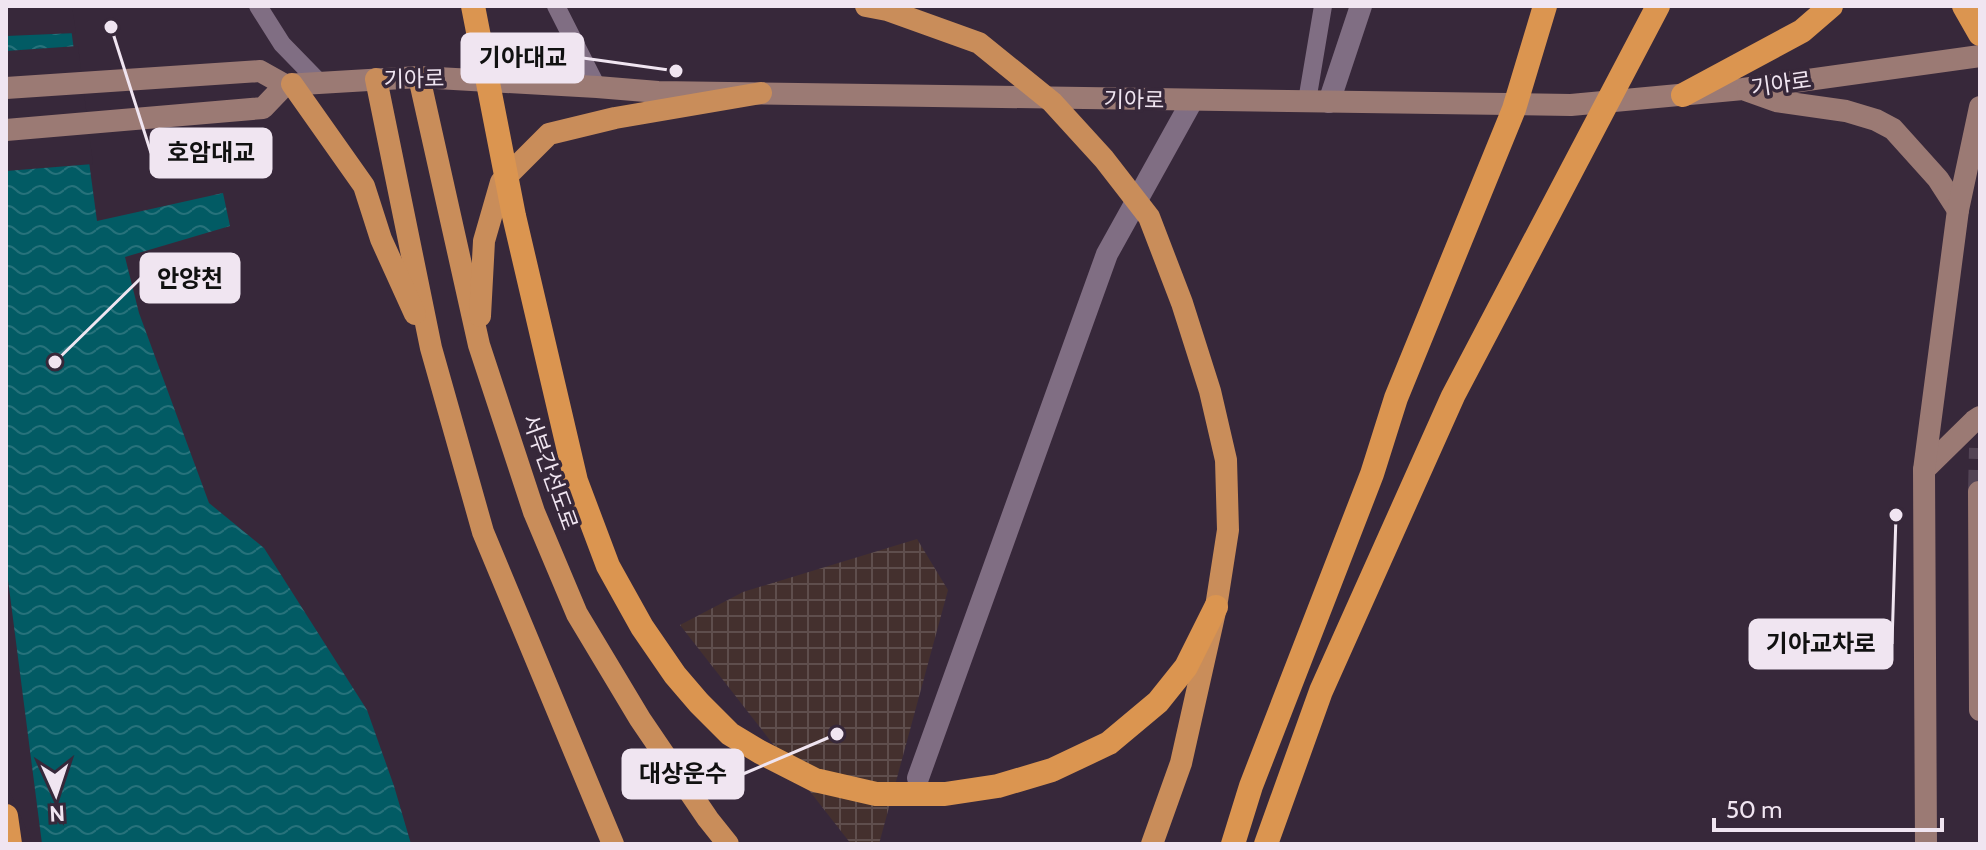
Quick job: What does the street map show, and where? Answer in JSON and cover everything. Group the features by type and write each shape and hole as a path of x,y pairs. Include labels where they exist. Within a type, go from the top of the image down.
{"highway":[{"path":"473,6 514,216 576,481 608,566 642,627 675,675 730,734 815,780 876,794 945,794 998,786 1052,770 1109,743 1158,702 1186,667 1216,607"},
{"path":"866,6 887,10 979,43 1052,102 1104,159 1149,217 1182,303 1206,376 1226,460 1228,530 1216,607 1181,763 1152,844"},
{"path":"1233,844 1251,786 1372,474 1396,398 1514,109 1545,6"},
{"path":"1266,844 1321,691 1453,396 1658,6"},
{"path":"1683,95 1802,31 1831,6"},
{"path":"1964,6 1980,34"},
{"name":"서부간선도로","path":"419,77 479,345 534,512 577,614 640,719 728,844"},
{"path":"376,79 431,348 483,532 613,844"},
{"path":"288,84 364,186 381,239 431,348"},
{"path":"479,345 484,241 501,182 549,134 615,118 761,93"},
{"path":"6,816 10,844"}],"main road":[{"name":"기아로","path":"288,84 419,77 658,92 1571,105 1743,89 1980,56"},
{"path":"6,88 260,71 288,84 263,108 6,130"},
{"path":"1743,89 1776,101 1846,111 1893,129 1938,179 1958,210"},
{"path":"1926,844 1924,470 1958,210 1980,107"},
{"path":"1924,470 1980,417"},
{"path":"1979,492 1980,710"}],"street":[{"path":"1318,101 1361,6"},
{"path":"918,778 1107,254 1192,101"}],"lane":[{"path":"258,6 282,44 320,83"},
{"path":"556,6 597,87"},
{"path":"1318,101 1323,6"}],"shaded area":[{"path":"917,539 948,590 879,844 851,844 680,625 743,592"}],"water":[{"path":"6,6 68,6 97,221 223,193 230,226 125,257 139,313 209,503 264,548 367,710 411,844 38,844 6,773"}],"pier":[{"path":"6,6 72,6 76,33 6,36"},
{"path":"78,46 93,164 6,171 6,51"},
{"path":"6,553 42,844 33,844 6,783"}],"tunnel":[{"path":"1979,492 1980,448"}],"place":[{"name":"호암대교","path":"111,27"},
{"name":"기아대교","path":"676,71"},
{"name":"안양천","path":"55,362"},
{"name":"기아교차로","path":"1896,515"},
{"name":"대상운수","path":"837,734"}]}
